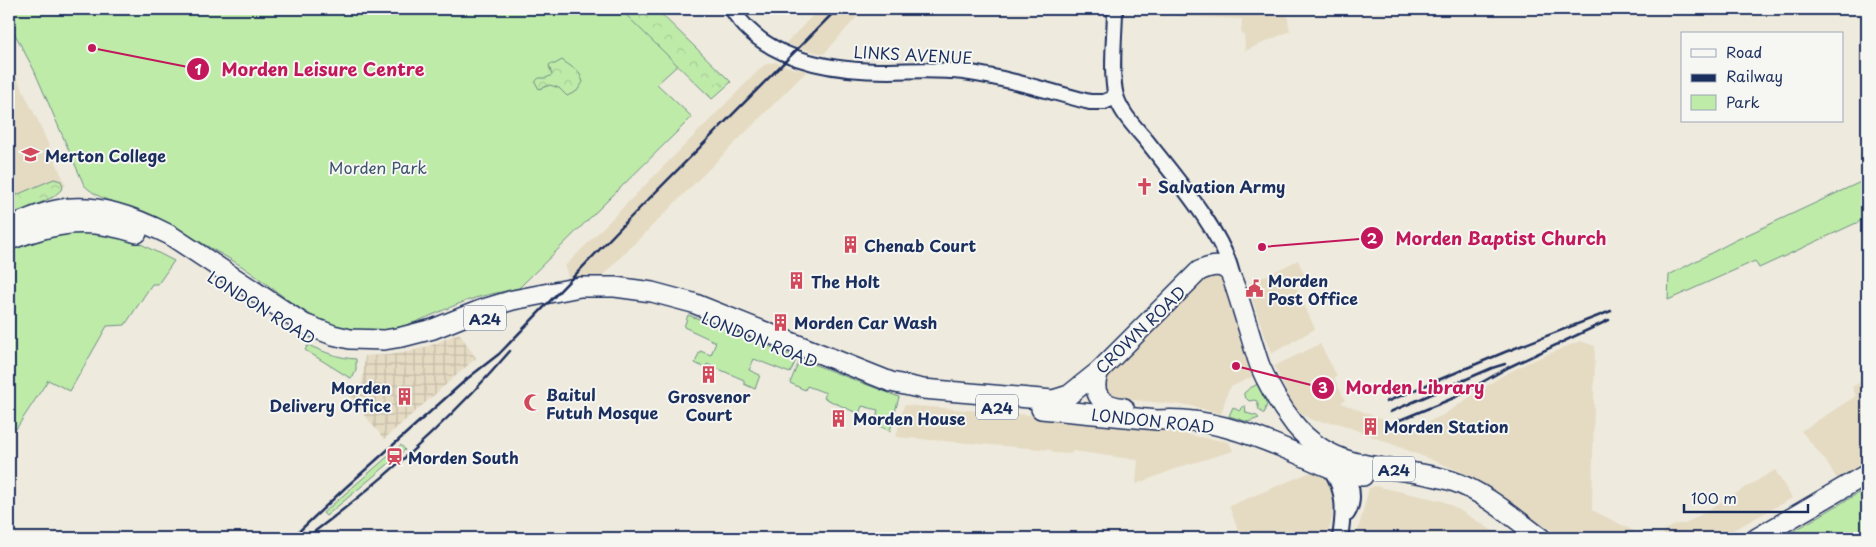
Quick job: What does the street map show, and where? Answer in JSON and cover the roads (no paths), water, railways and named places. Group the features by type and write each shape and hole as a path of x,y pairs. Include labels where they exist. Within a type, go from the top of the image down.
{"highway":[{"name":"LONDON ROAD","path":"9,227 62,209 96,208 115,212 170,235 304,324 350,339 384,340 402,337 428,330 483,308 513,300 580,287 615,287 652,292 693,303 785,338 860,371 908,386 1053,400 1069,395 1079,385"},
{"name":"LONDON ROAD","path":"9,240 35,230 76,222 117,226 138,233 180,255 294,331 321,344 363,352 409,347 515,309 581,297 611,296 641,299 691,310 840,371 912,398 994,406 1069,410 1157,420 1170,419 1225,427 1372,477 1414,482 1450,492 1527,538"},
{"name":"CROWN ROAD","path":"1079,385 1099,371 1199,271 1212,266 1221,266 1232,274"},
{"name":"A24","path":"1232,274 1260,364 1272,391 1284,410"},
{"name":"A24","path":"1099,371 1096,386 1102,401 1114,406 1140,410 1170,419"},
{"name":"LONDON ROAD","path":"1284,410 1305,435 1337,466 1370,466 1423,474 1453,482 1497,506 1541,538"},
{"path":"1261,438 1267,437 1278,429 1284,418 1284,410"},
{"path":"1757,538 1867,474"}],"main road":[{"name":"LINKS AVENUE","path":"732,9 749,30 768,46 794,58 842,68 886,71 938,70 965,72 1003,79 1090,102 1104,102 1116,97"},
{"path":"1116,9 1114,80 1116,97 1127,116 1216,235 1227,257 1232,274"},
{"name":"CROWN ROAD","path":"1199,271 1216,247 1216,235"},
{"path":"1337,466 1352,497"},
{"path":"1337,466 1343,520 1340,538"},
{"path":"1343,520 1349,511 1352,497 1362,482 1372,477"}],"railway":[{"path":"292,538 468,378 499,354 625,223 837,9"},
{"path":"1386,402 1505,352 1611,311"},
{"path":"1395,422 1456,397 1509,367 1609,320"},
{"path":"306,538 361,495 413,450 463,402 510,351"},
{"path":"1390,412 1505,364"}],"place":[{"name":"Morden Leisure Centre","path":"92,48"},
{"name":"Merton College","path":"31,155"},
{"name":"Salvation Army","path":"1144,186"},
{"name":"Chenab Court","path":"850,245"},
{"name":"Morden Baptist Church","path":"1262,247"},
{"name":"The Holt","path":"797,281"},
{"name":"Morden Post Office","path":"1254,289"},
{"name":"Morden Car Wash","path":"780,322"},
{"name":"Morden Library","path":"1236,366"},
{"name":"Grosvenor Court","path":"709,374"},
{"name":"Morden Delivery Office","path":"405,396"},
{"name":"Baitul Futuh Mosque","path":"532,403"},
{"name":"Morden House","path":"839,418"},
{"name":"Morden Station","path":"1370,426"},
{"name":"Morden South","path":"394,457"}],"park label":[{"name":"Morden Park","path":"378,167"}]}
